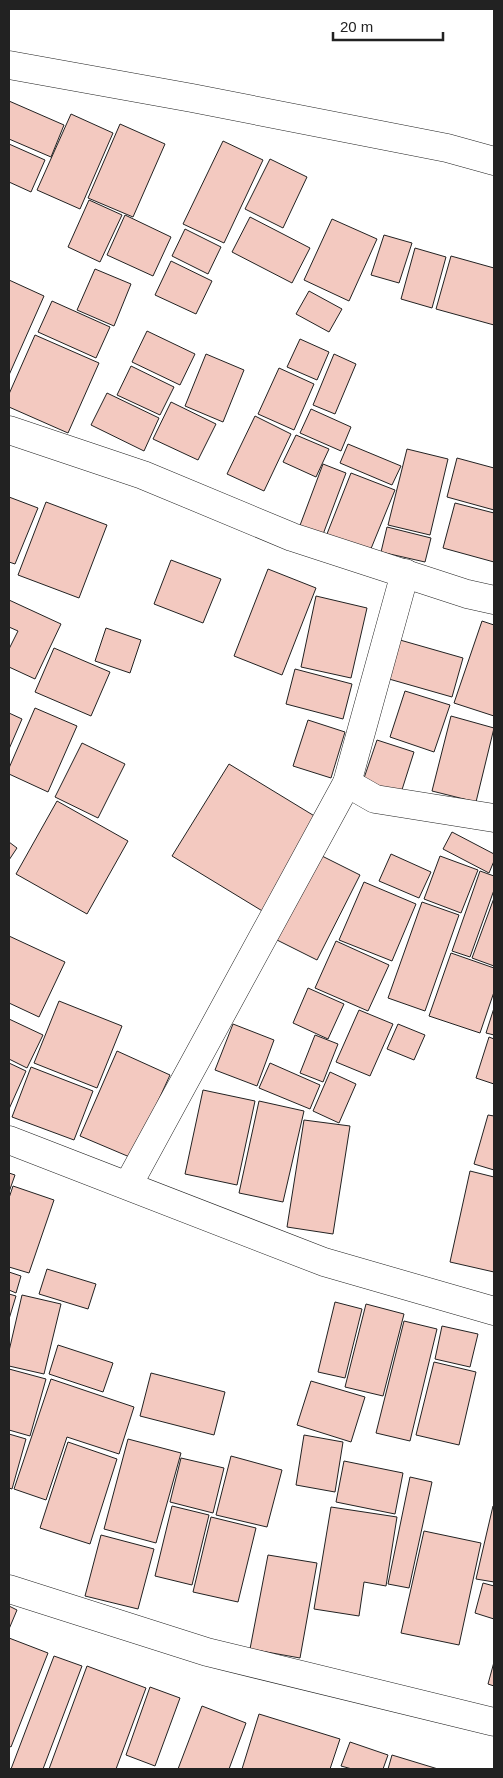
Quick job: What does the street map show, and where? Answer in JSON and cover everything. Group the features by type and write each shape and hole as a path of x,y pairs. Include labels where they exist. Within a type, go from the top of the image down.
{"street":[{"path":"9,65 182,96 447,148 494,161"},
{"path":"9,430 143,475 292,537 467,594 494,600"},
{"path":"128,1186 347,783 405,573"},
{"path":"347,783 375,799 494,818"},
{"path":"9,1140 324,1262 494,1311"},
{"path":"9,1589 207,1652 494,1722"}],"building":[{"path":"9,101 64,125 51,157 9,139"},
{"path":"71,114 113,133 80,209 37,190"},
{"path":"120,124 165,144 133,217 88,198"},
{"path":"223,141 263,160 224,243 183,224"},
{"path":"9,144 45,160 31,192 9,182"},
{"path":"270,159 307,177 283,228 245,209"},
{"path":"89,200 122,215 100,262 68,247"},
{"path":"125,215 171,237 153,276 107,255"},
{"path":"250,217 310,248 292,283 232,252"},
{"path":"332,219 377,239 349,301 304,280"},
{"path":"185,229 221,247 208,274 172,256"},
{"path":"384,235 412,243 399,283 371,275"},
{"path":"415,248 446,257 432,308 401,299"},
{"path":"451,256 494,268 494,325 436,309"},
{"path":"171,261 212,281 196,314 155,295"},
{"path":"95,269 131,284 114,326 77,310"},
{"path":"9,280 44,296 9,375"},
{"path":"309,291 342,309 329,332 296,314"},
{"path":"52,301 110,327 96,358 38,332"},
{"path":"147,331 195,354 180,385 132,362"},
{"path":"35,335 99,363 68,433 9,407 9,394"},
{"path":"300,339 329,352 317,380 287,367"},
{"path":"206,354 244,370 223,422 185,406"},
{"path":"334,354 356,364 335,414 313,405"},
{"path":"131,366 174,387 160,415 117,395"},
{"path":"279,368 314,384 294,430 258,414"},
{"path":"107,393 159,418 144,451 91,425"},
{"path":"171,402 216,424 198,460 153,439"},
{"path":"311,409 351,427 341,451 300,433"},
{"path":"255,416 291,434 264,491 227,474"},
{"path":"296,435 329,449 316,477 283,462"},
{"path":"348,444 401,466 392,485 340,463"},
{"path":"407,449 448,459 430,535 388,525"},
{"path":"457,458 494,468 494,510 447,497"},
{"path":"323,464 346,473 322,537 299,528"},
{"path":"351,473 395,490 368,556 325,539"},
{"path":"9,497 38,508 15,564 9,562"},
{"path":"46,502 107,525 79,598 18,575"},
{"path":"455,503 494,513 494,562 443,548"},
{"path":"387,527 431,538 425,562 381,552"},
{"path":"171,560 221,579 203,623 154,604"},
{"path":"268,569 316,588 282,675 234,656"},
{"path":"316,596 367,608 351,678 301,667"},
{"path":"9,600 61,624 35,679 9,667 9,649 18,631 9,627"},
{"path":"482,621 494,625 494,716 454,703"},
{"path":"106,628 141,640 130,673 95,661"},
{"path":"393,638 463,658 452,697 382,677"},
{"path":"54,648 110,672 91,716 35,692"},
{"path":"295,669 352,684 343,719 286,704"},
{"path":"405,691 450,705 434,752 390,737"},
{"path":"35,708 77,726 48,792 9,774 9,768"},
{"path":"9,713 22,719 9,749"},
{"path":"451,716 494,728 476,802 432,791"},
{"path":"308,720 345,732 331,778 293,766"},
{"path":"377,740 414,752 400,796 362,784"},
{"path":"82,743 125,764 98,818 55,797"},
{"path":"229,764 321,820 264,912 172,856"},
{"path":"57,801 128,841 87,914 16,874"},
{"path":"452,832 494,854 494,861 489,873 443,849"},
{"path":"9,842 17,848 9,860"},
{"path":"318,854 360,875 317,960 275,939"},
{"path":"391,854 431,872 419,898 379,881"},
{"path":"440,856 478,870 461,913 424,899"},
{"path":"480,871 494,876 494,890 470,957 452,951"},
{"path":"364,882 416,904 392,961 339,940"},
{"path":"494,898 494,966 472,958"},
{"path":"422,902 459,915 425,1011 388,998"},
{"path":"9,936 65,962 39,1017 9,1003"},
{"path":"336,941 389,965 368,1011 315,988"},
{"path":"451,953 494,968 494,992 480,1033 429,1016"},
{"path":"308,988 344,1004 328,1039 293,1023"},
{"path":"59,1001 122,1026 97,1088 34,1063"},
{"path":"494,1008 494,1035 486,1033"},
{"path":"359,1010 393,1024 370,1076 336,1062"},
{"path":"9,1019 43,1035 27,1068 9,1059"},
{"path":"233,1024 274,1040 257,1086 215,1070"},
{"path":"398,1024 425,1035 414,1060 387,1049"},
{"path":"315,1035 338,1044 323,1082 300,1073"},
{"path":"489,1037 494,1039 494,1084 476,1078"},
{"path":"117,1051 170,1075 132,1158 80,1136"},
{"path":"9,1063 26,1071 9,1109"},
{"path":"270,1063 320,1085 310,1109 259,1088"},
{"path":"31,1067 93,1091 74,1140 12,1117"},
{"path":"330,1072 356,1084 339,1123 313,1111"},
{"path":"203,1090 255,1101 237,1185 185,1174"},
{"path":"259,1101 304,1111 283,1202 239,1193"},
{"path":"488,1115 494,1116 494,1170 474,1164"},
{"path":"304,1120 350,1126 333,1234 287,1227"},
{"path":"470,1171 494,1177 494,1272 450,1262"},
{"path":"9,1173 15,1175 9,1192"},
{"path":"13,1186 54,1200 29,1273 9,1267 9,1198"},
{"path":"47,1269 96,1284 88,1309 39,1294"},
{"path":"9,1272 21,1276 16,1293 9,1290"},
{"path":"9,1294 16,1296 9,1319"},
{"path":"22,1295 61,1304 44,1374 9,1366 9,1351"},
{"path":"335,1302 362,1309 345,1378 318,1372"},
{"path":"366,1304 404,1314 383,1396 345,1387"},
{"path":"404,1321 437,1329 410,1441 376,1433"},
{"path":"442,1326 478,1334 470,1367 435,1359"},
{"path":"58,1345 113,1363 103,1392 49,1374"},
{"path":"434,1362 476,1372 459,1445 416,1435"},
{"path":"9,1369 46,1379 30,1436 9,1430"},
{"path":"151,1373 225,1392 214,1435 140,1416"},
{"path":"51,1379 134,1407 119,1454 67,1437 46,1500 14,1489"},
{"path":"311,1381 365,1397 351,1442 297,1425"},
{"path":"9,1434 26,1439 12,1489 9,1488"},
{"path":"304,1435 343,1442 335,1492 296,1485"},
{"path":"128,1439 181,1453 156,1543 104,1529"},
{"path":"68,1442 117,1459 90,1544 40,1528"},
{"path":"231,1456 282,1470 267,1527 216,1515"},
{"path":"181,1458 224,1468 213,1513 170,1502"},
{"path":"344,1461 403,1473 395,1514 336,1502"},
{"path":"410,1477 432,1482 409,1588 388,1584"},
{"path":"172,1506 209,1515 192,1585 155,1576"},
{"path":"331,1507 397,1517 386,1586 364,1582 359,1616 314,1609"},
{"path":"494,1507 494,1582 476,1579"},
{"path":"211,1517 256,1528 238,1602 193,1592"},
{"path":"424,1531 481,1543 459,1645 401,1633"},
{"path":"101,1535 154,1549 138,1609 85,1596"},
{"path":"268,1555 317,1563 300,1658 250,1649"},
{"path":"483,1583 494,1586 494,1619 475,1613"},
{"path":"9,1606 17,1610 9,1629"},
{"path":"9,1638 48,1653 11,1747 9,1746"},
{"path":"54,1656 82,1666 43,1769 11,1769"},
{"path":"494,1662 494,1686 488,1684"},
{"path":"87,1666 146,1688 116,1769 49,1769"},
{"path":"150,1687 180,1698 155,1766 126,1755"},
{"path":"202,1706 246,1723 229,1769 178,1769"},
{"path":"259,1714 340,1739 330,1769 242,1769"},
{"path":"350,1742 388,1755 383,1769 352,1769 341,1766"},
{"path":"392,1755 438,1769 388,1769"}]}
